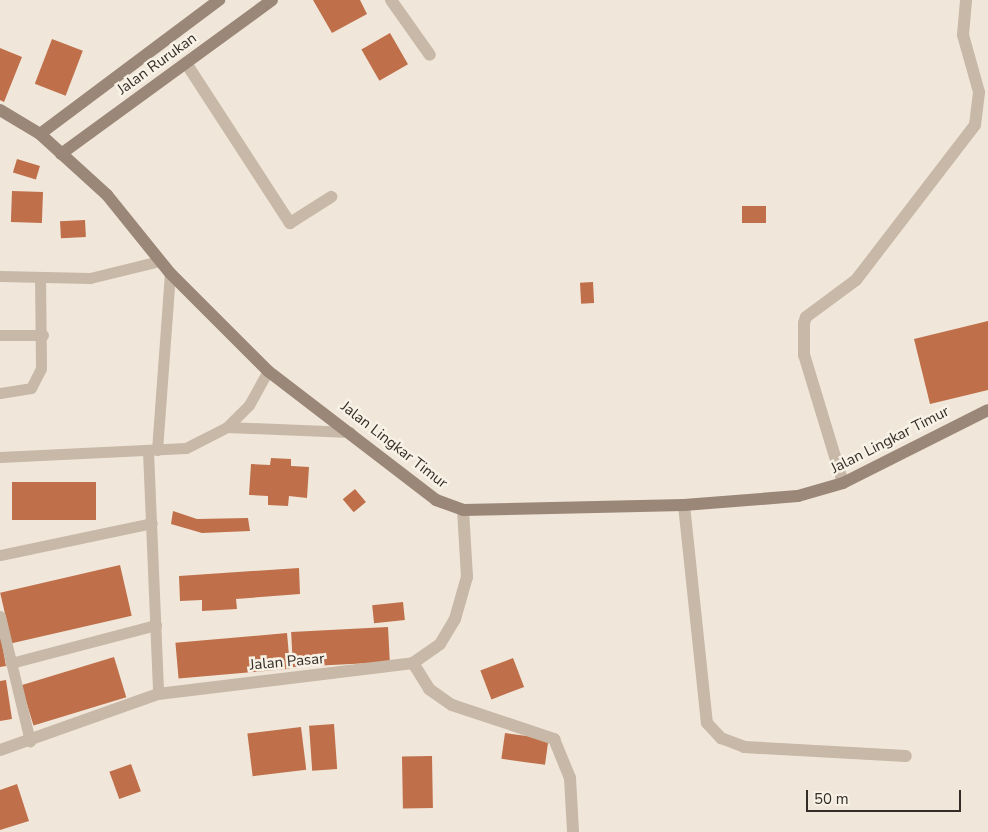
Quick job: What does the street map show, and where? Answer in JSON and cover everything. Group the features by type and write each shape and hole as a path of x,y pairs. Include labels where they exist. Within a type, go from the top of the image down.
{"main road":[{"name":"Jalan Rurukan","path":"40,134 219,0"},
{"name":"Jalan Rurukan","path":"61,154 272,0"},
{"name":"Jalan Lingkar Timur","path":"0,110 40,134 106,195 170,273 268,371 353,432 436,500 463,510 684,505 798,496 843,483 988,410"}],"street":[{"path":"392,0 430,55"},
{"path":"843,483 804,356 804,323 811,312 856,280 975,125 980,92 963,35 966,0"},
{"path":"186,63 290,223 331,197"},
{"path":"684,505 707,723 721,738 744,748 906,756"},
{"name":"Jalan Pasar","path":"0,750 30,741 158,694 413,663 440,644 455,619 467,577 463,510"},
{"path":"413,663 429,689 452,706 554,739 570,778 573,832"}],"lane":[{"path":"0,276 90,278 159,261"},
{"path":"158,694 152,524 153,451 170,273"},
{"path":"0,394 31,388 41,368 43,335 40,277"},
{"path":"0,335 43,335"},
{"path":"0,457 186,448 227,427 249,405 268,371"},
{"path":"227,427 353,432"},
{"path":"0,555 152,524"},
{"path":"0,616 30,741"},
{"path":"11,663 156,625"}],"building":[{"path":"313,0 360,0 367,14 332,33"},
{"path":"390,33 408,64 379,81 361,50"},
{"path":"52,39 83,51 66,96 35,84"},
{"path":"0,48 22,57 4,102 0,100"},
{"path":"17,159 40,166 36,179 13,172"},
{"path":"12,191 43,192 42,223 11,222"},
{"path":"742,206 766,206 766,223 742,223"},
{"path":"85,220 86,237 61,238 60,221"},
{"path":"593,282 594,303 581,304 580,283"},
{"path":"988,321 988,390 930,404 914,339"},
{"path":"271,458 291,459 291,466 309,467 307,498 289,496 288,506 268,505 268,496 249,495 251,464 270,465"},
{"path":"12,482 96,482 96,520 12,520"},
{"path":"355,489 366,502 354,512 343,499"},
{"path":"173,511 197,519 248,518 250,531 202,533 171,524"},
{"path":"120,565 132,616 12,643 0,593"},
{"path":"299,568 300,594 236,599 237,609 202,611 202,600 180,601 179,576"},
{"path":"403,602 405,620 374,623 372,605"},
{"path":"388,627 390,662 293,667 291,632"},
{"path":"287,633 290,669 179,679 175,643"},
{"path":"0,639 6,666 0,667"},
{"path":"114,657 126,697 34,726 21,685"},
{"path":"513,658 524,687 491,699 480,671"},
{"path":"6,680 12,719 0,721 0,681"},
{"path":"334,724 337,769 312,771 309,726"},
{"path":"301,727 306,770 253,776 247,734"},
{"path":"505,733 549,739 545,765 501,759"},
{"path":"432,756 433,808 403,809 402,757"},
{"path":"131,764 141,791 119,799 109,772"},
{"path":"17,784 29,821 0,830 0,790"}]}
